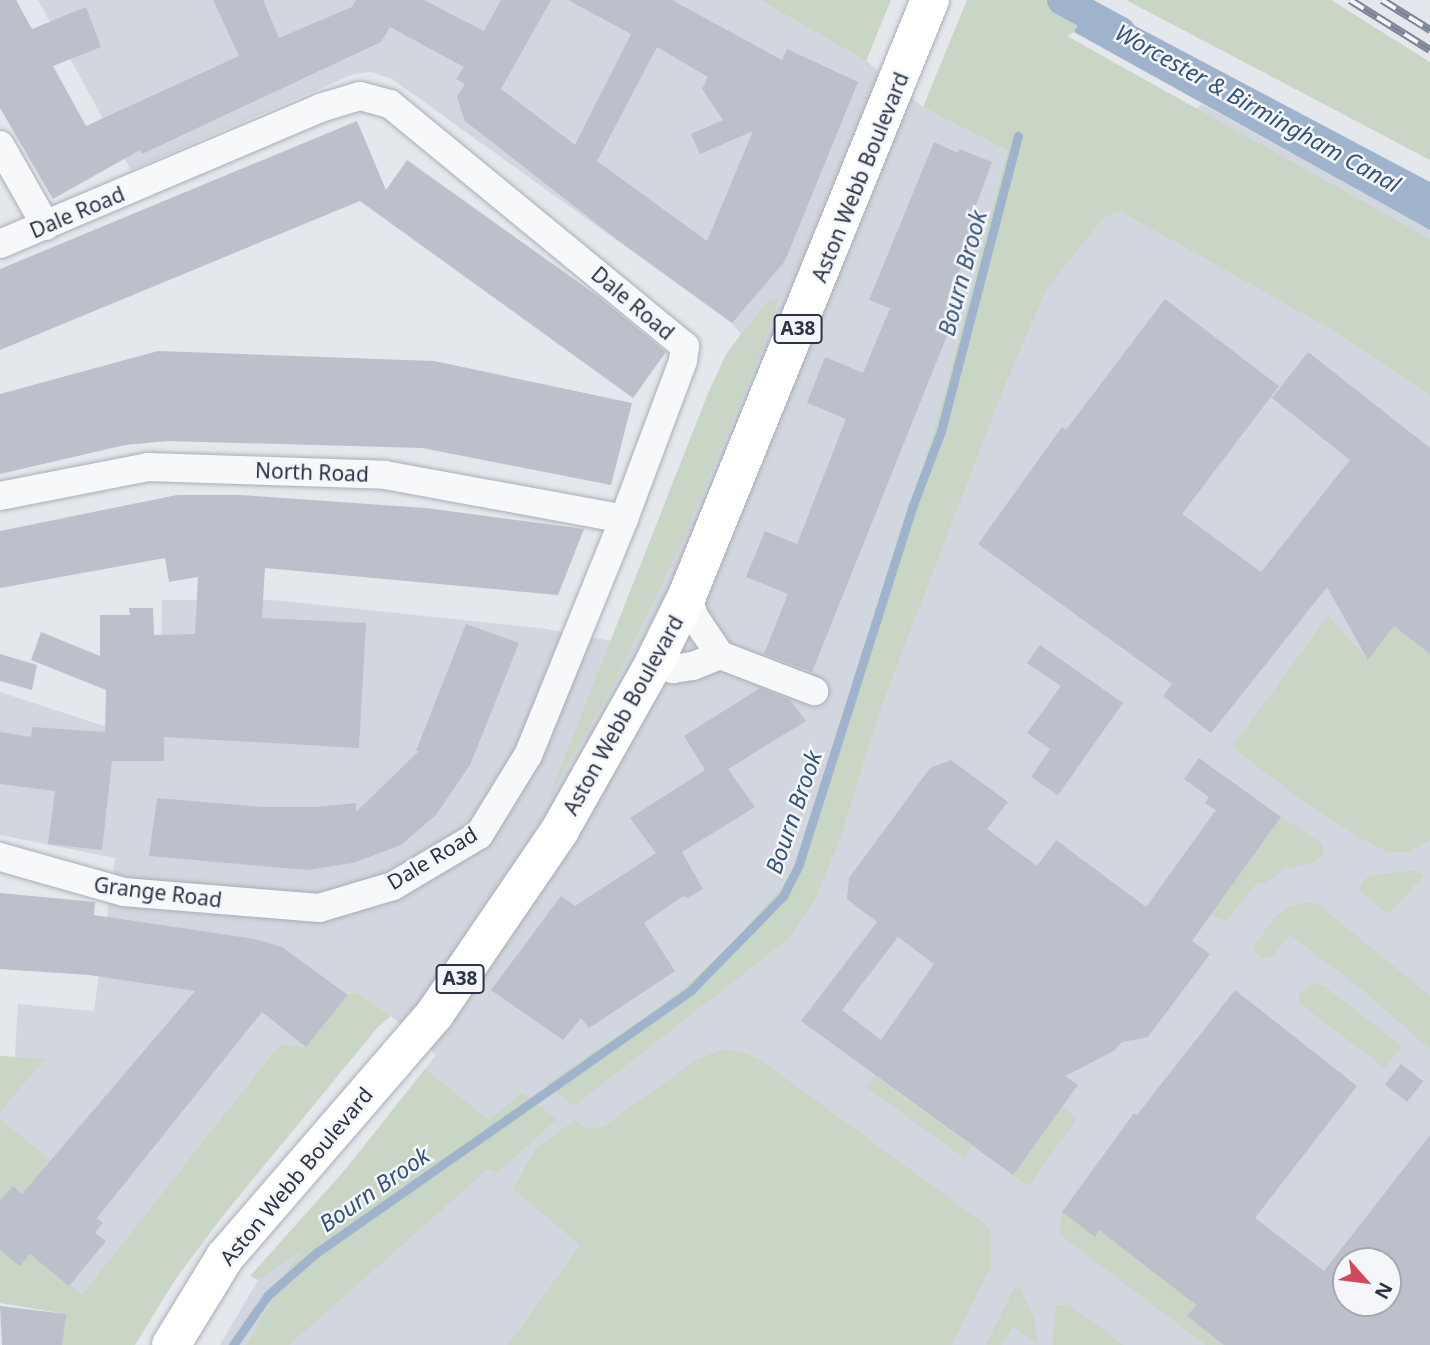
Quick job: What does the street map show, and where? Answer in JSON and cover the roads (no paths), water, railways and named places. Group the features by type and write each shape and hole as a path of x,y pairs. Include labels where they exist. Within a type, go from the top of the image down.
{"highway":[{"name":"Aston Webb Boulevard","path":"171,1345 225,1257 434,1015 481,950 560,830 654,663 687,596 930,0"}],"street":[{"name":"Dale Road","path":"0,244 320,108 359,96 390,104 685,346 683,361 624,519 528,755 479,835 393,886 319,908"},
{"path":"0,145 46,226"},
{"name":"North Road","path":"0,496 148,467 315,472 385,475 624,519"},
{"path":"687,596 695,618 720,655 814,691"},
{"path":"654,663 673,669 693,666 720,655"},
{"name":"Grange Road","path":"0,857 124,892 319,908"}],"water":[{"path":"1090,2 1430,182 1430,230 1074,32"}],"waterway":[{"name":"Worcester & Birmingham Canal","path":"1062,0 1121,32"},
{"name":"Bourn Brook","path":"233,1345 268,1295 316,1253 691,990 783,896 799,864 913,505 941,431 1018,136"}],"railway":[{"path":"1350,0 1430,50"},
{"path":"1382,0 1430,30"}]}
